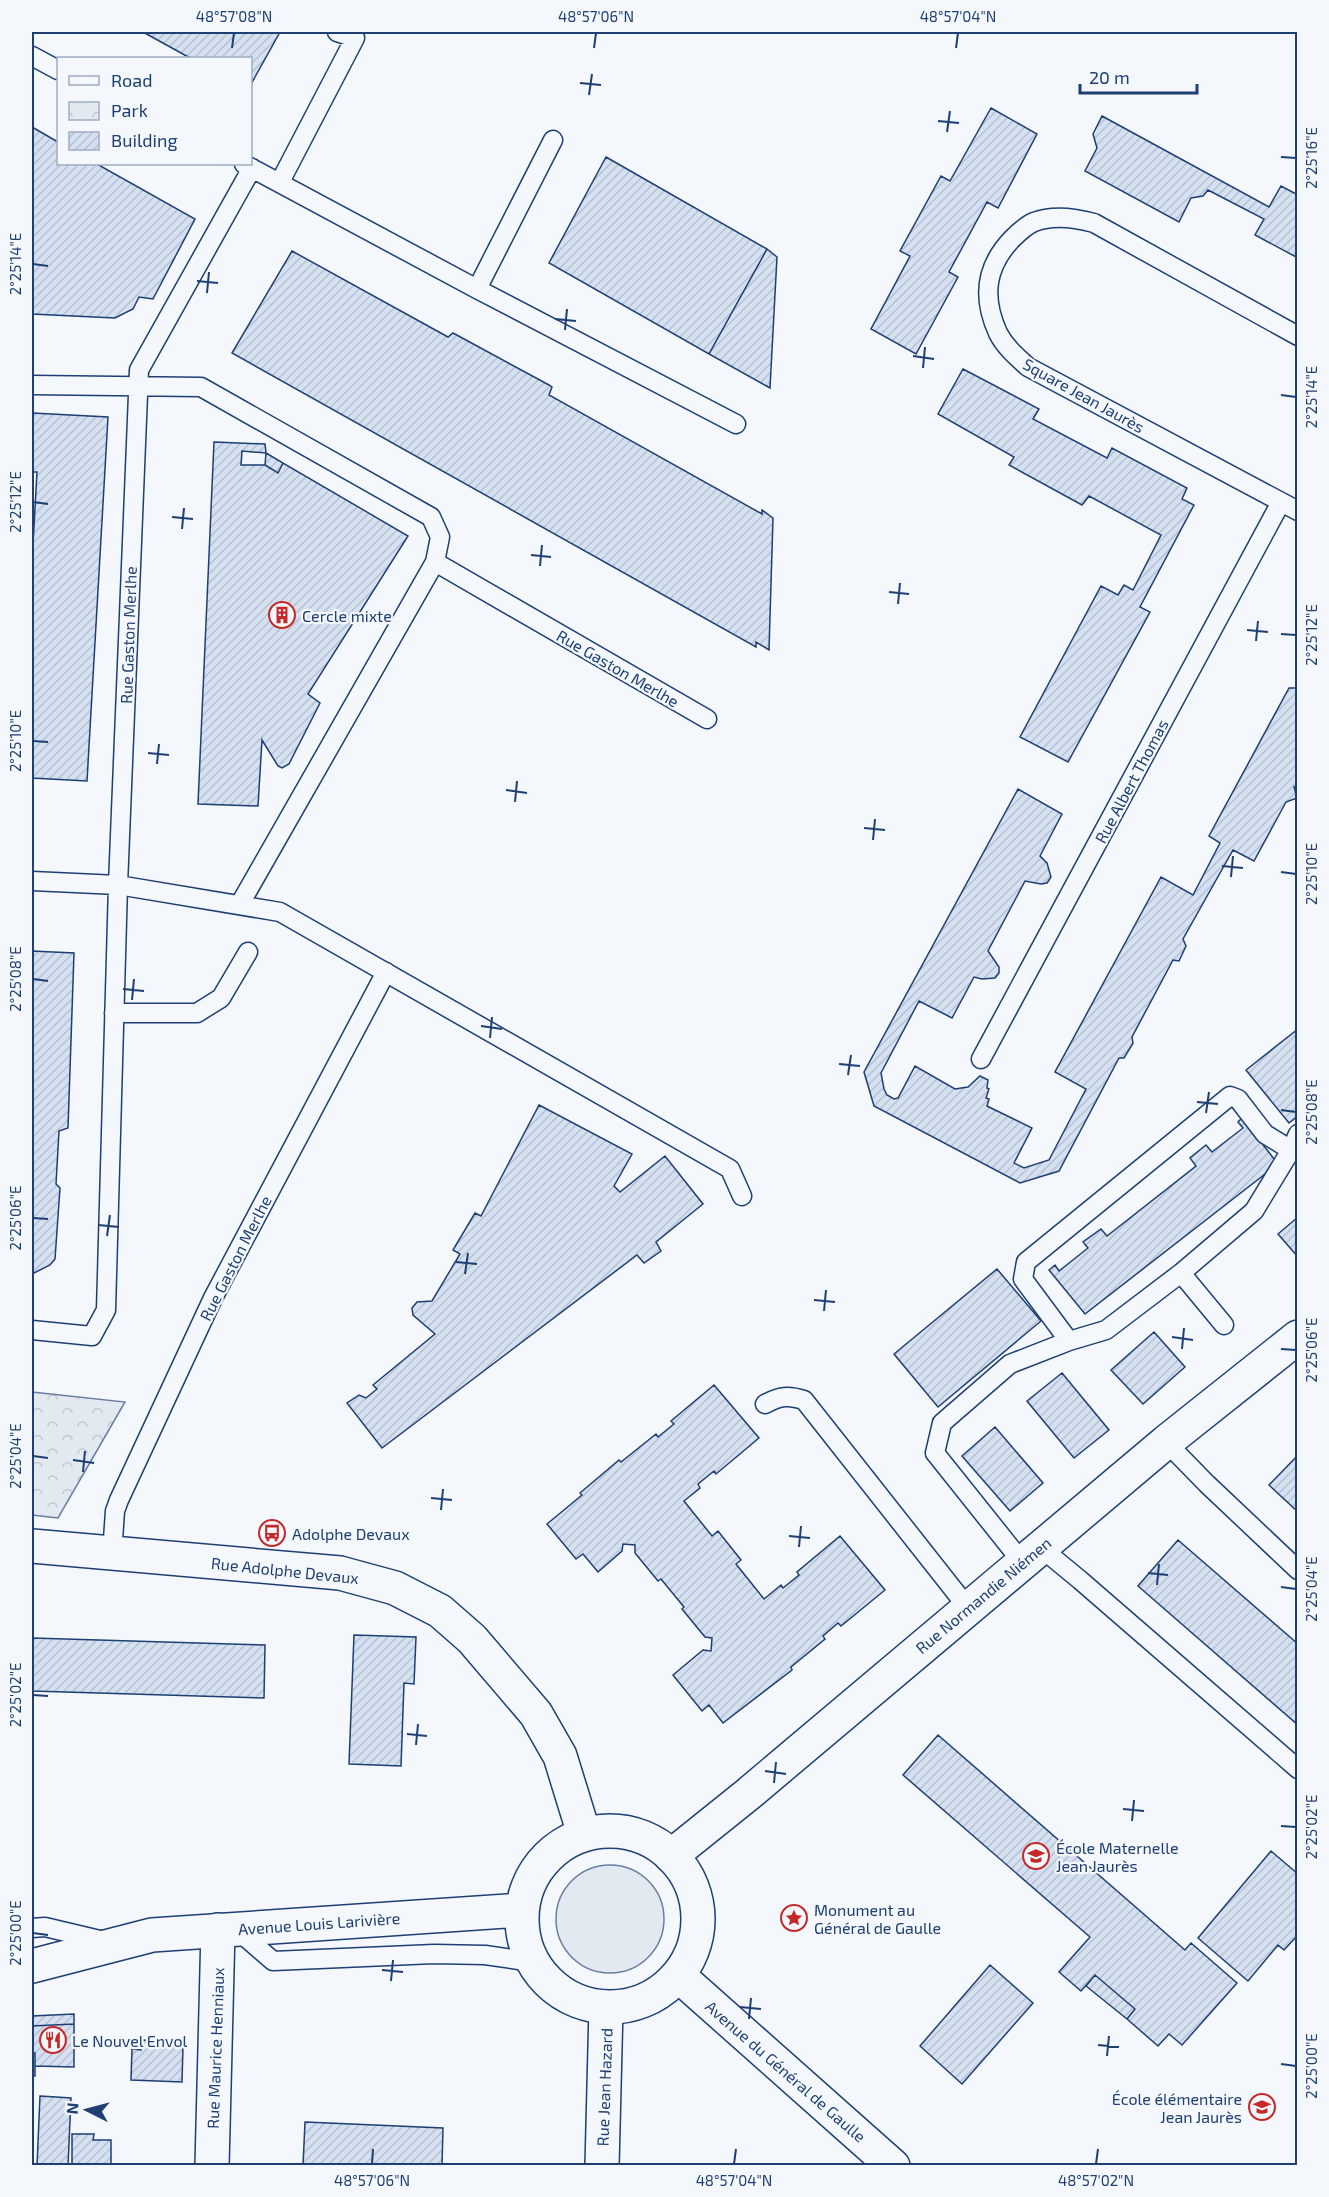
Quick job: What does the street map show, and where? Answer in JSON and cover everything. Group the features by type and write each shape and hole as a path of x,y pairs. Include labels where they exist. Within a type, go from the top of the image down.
{"street":[{"name":"Rue Normandie Niémen","path":"671,1856 747,1795 1166,1442 1298,1337"},
{"name":"Rue Adolphe Devaux","path":"32,1546 340,1573 395,1588 440,1611 472,1639 536,1714 560,1756 584,1834"},
{"path":"609,1832 634,1834 654,1843 671,1856 681,1867 691,1886 697,1906 698,1928 693,1949 680,1976 650,1998 629,2006 606,2008 576,2002 551,1986 532,1962 523,1937 522,1910 534,1873 561,1845 584,1834 609,1832"},
{"name":"Avenue Louis Larivière","path":"32,1966 152,1935 522,1910"},
{"name":"Rue Maurice Henniaux","path":"212,2166 226,1929"},
{"name":"Avenue du Général de Gaulle","path":"680,1976 893,2166"},
{"name":"Rue Jean Hazard","path":"602,2166 606,2008"}],"lane":[{"path":"280,182 355,38 337,32"},
{"path":"32,56 57,69"},
{"path":"477,290 552,140"},
{"path":"248,166 477,290 736,423"},
{"name":"Rue Gaston Merlhe","path":"32,1330 92,1336 106,1310 118,885 139,370 248,166"},
{"name":"Square Jean Jaurès","path":"1298,336 1094,223 1075,218 1034,222 1018,234 1002,250 992,268 987,288 990,308 998,333 1010,351 1028,367 1298,511"},
{"path":"32,385 201,387 431,517 440,537 435,562 240,904"},
{"name":"Rue Albert Thomas","path":"981,1059 1281,502"},
{"name":"Rue Gaston Merlhe","path":"435,562 707,719"},
{"path":"32,881 118,885 280,912 730,1169 742,1196"},
{"path":"114,1013 197,1013 221,998 248,952"},
{"name":"Rue Gaston Merlhe","path":"112,1554 115,1511 119,1500 213,1298 386,972"},
{"path":"1069,1341 1023,1279 1026,1262 1230,1096 1238,1099 1265,1134 1294,1142 1254,1211 1181,1273 1106,1330 1069,1341 1010,1364 942,1423 935,1453 1031,1555 1080,1580 1298,1769"},
{"path":"1181,1273 1224,1325"},
{"path":"765,1404 788,1395 804,1400 968,1608"},
{"path":"1166,1442 1298,1570"},
{"name":"Avenue Louis Larivière","path":"32,1928 45,1927 117,1944"},
{"path":"226,1929 273,1961 434,1954 486,1956 532,1962"}],"green space":[{"path":"32,1392 125,1402 58,1518 32,1515"},
{"path":"610,1865 631,1869 648,1881 660,1898 664,1919 660,1940 648,1957 631,1969 610,1973 589,1969 572,1957 560,1940 556,1919 560,1898 572,1881 589,1869"}],"building":[{"path":"143,32 280,32 252,82 252,57 188,57"},
{"path":"991,108 1037,134 998,208 987,202 949,272 958,277 916,354 871,329 910,256 900,251 941,176 950,181"},
{"path":"1102,116 1269,207 1281,186 1298,195 1298,258 1255,235 1264,219 1208,190 1203,196 1191,198 1179,222 1085,171 1097,148 1093,134"},
{"path":"32,127 57,141 57,165 99,165 195,219 153,299 139,297 133,309 115,318 32,314"},
{"path":"606,157 767,249 709,354 549,263"},
{"path":"767,249 777,257 770,388 709,354"},
{"path":"292,251 448,337 453,333 549,385 552,387 549,395 773,518 769,650 756,642 756,647 232,353"},
{"path":"963,369 1039,409 1033,419 1107,458 1112,448 1187,488 1182,499 1194,505 1140,607 1150,612 1068,762 1020,737 1101,586 1118,595 1124,585 1133,590 1161,535 1089,496 1082,505 1009,465 1014,457 938,414"},
{"path":"32,413 108,417 87,781 32,778 32,563 37,472 32,472"},
{"name":"Cercle mixte","path":"214,442 265,444 266,453 242,451 241,465 265,465 278,473 283,463 408,536 308,694 320,703 289,764 282,768 278,766 262,740 258,806 198,804"},
{"path":"266,453 283,463 278,473 265,465"},
{"path":"1298,685 1298,785 1294,787 1297,798 1286,802 1254,861 1233,850 1183,939 1186,946 1179,961 1173,960 1132,1037 1133,1043 1124,1058 1119,1058 1059,1171 1020,1183 874,1106 864,1072 1018,789 1062,814 1040,856 1047,863 1051,877 1047,883 1041,884 1025,881 988,951 999,967 999,973 995,978 974,977 952,1018 919,1001 881,1073 887,1095 894,1099 898,1098 915,1066 955,1089 968,1087 980,1076 988,1080 987,1106 1032,1128 1014,1163 1024,1168 1049,1160 1086,1089 1055,1072 1161,877 1193,895 1220,843 1209,836 1289,688 1296,688"},
{"path":"32,951 74,953 68,1128 59,1131 56,1184 60,1188 55,1259 50,1265 32,1274"},
{"path":"1298,1029 1298,1116 1289,1123 1246,1070"},
{"path":"539,1105 632,1154 614,1186 620,1192 665,1156 703,1204 656,1242 661,1251 644,1263 637,1255 382,1448 347,1403 359,1395 366,1398 377,1389 373,1385 435,1334 413,1315 412,1308 417,1302 432,1301 460,1254 453,1250 475,1213 481,1216"},
{"path":"1242,1118 1278,1164 1085,1314 1049,1270 1055,1265 1059,1271 1088,1248 1083,1242 1101,1229 1107,1236 1196,1166 1190,1158 1206,1145 1212,1152 1243,1128 1238,1122"},
{"path":"1298,1217 1298,1257 1278,1234"},
{"path":"997,1269 1041,1321 938,1407 894,1354"},
{"path":"1154,1332 1185,1367 1143,1404 1111,1370"},
{"path":"1062,1373 1109,1430 1074,1458 1027,1401"},
{"path":"714,1385 759,1438 716,1474 714,1471 698,1484 700,1488 684,1501 712,1536 718,1531 741,1560 736,1564 764,1599 781,1585 783,1588 799,1575 797,1572 840,1536 885,1590 841,1626 838,1623 823,1636 825,1639 791,1667 792,1670 723,1723 709,1705 702,1711 673,1675 703,1650 711,1651 712,1638 705,1637 661,1579 658,1581 635,1553 635,1545 623,1544 622,1551 598,1572 583,1554 576,1559 547,1524 619,1460 621,1462 656,1434 658,1437 674,1424 671,1421"},
{"path":"995,1427 1043,1483 1010,1511 962,1456"},
{"path":"1298,1455 1298,1512 1269,1485"},
{"path":"1178,1540 1298,1644 1298,1725 1138,1586"},
{"path":"354,1635 416,1637 414,1684 404,1683 401,1766 349,1764"},
{"path":"32,1638 265,1645 264,1698 32,1691"},
{"name":"École Maternelle Jean Jaurès","path":"938,1735 1185,1950 1191,1943 1237,1983 1182,2045 1169,2034 1158,2046 1127,2019 1135,2009 1095,1975 1081,1991 1059,1972 1090,1937 903,1775"},
{"path":"1271,1851 1298,1874 1298,1935 1284,1950 1278,1945 1248,1981 1198,1938"},
{"path":"990,1965 1033,2003 962,2084 920,2046"},
{"path":"1095,1975 1135,2009 1127,2019 1086,1986"},
{"path":"74,2014 74,2024 32,2026 32,2016"},
{"name":"Le Nouvel Envol","path":"74,2024 74,2067 35,2066 35,2053 32,2053 32,2026"},
{"path":"142,2040 168,2041 168,2046 183,2046 182,2082 131,2080 132,2049 141,2050"},
{"path":"32,2053 35,2053 35,2076 32,2076"},
{"path":"40,2096 71,2098 68,2166 37,2166"},
{"path":"305,2122 443,2128 442,2166 303,2166"},
{"path":"72,2134 94,2134 93,2140 111,2140 111,2166 72,2166"}],"place":[{"name":"Cercle mixte","path":"282,615"},
{"name":"Adolphe Devaux","path":"272,1533"},
{"name":"École Maternelle Jean Jaurès","path":"1036,1856"},
{"name":"Monument au Général de Gaulle","path":"794,1918"},
{"name":"Le Nouvel Envol","path":"53,2040"},
{"name":"École élémentaire Jean Jaurès","path":"1262,2107"}]}
